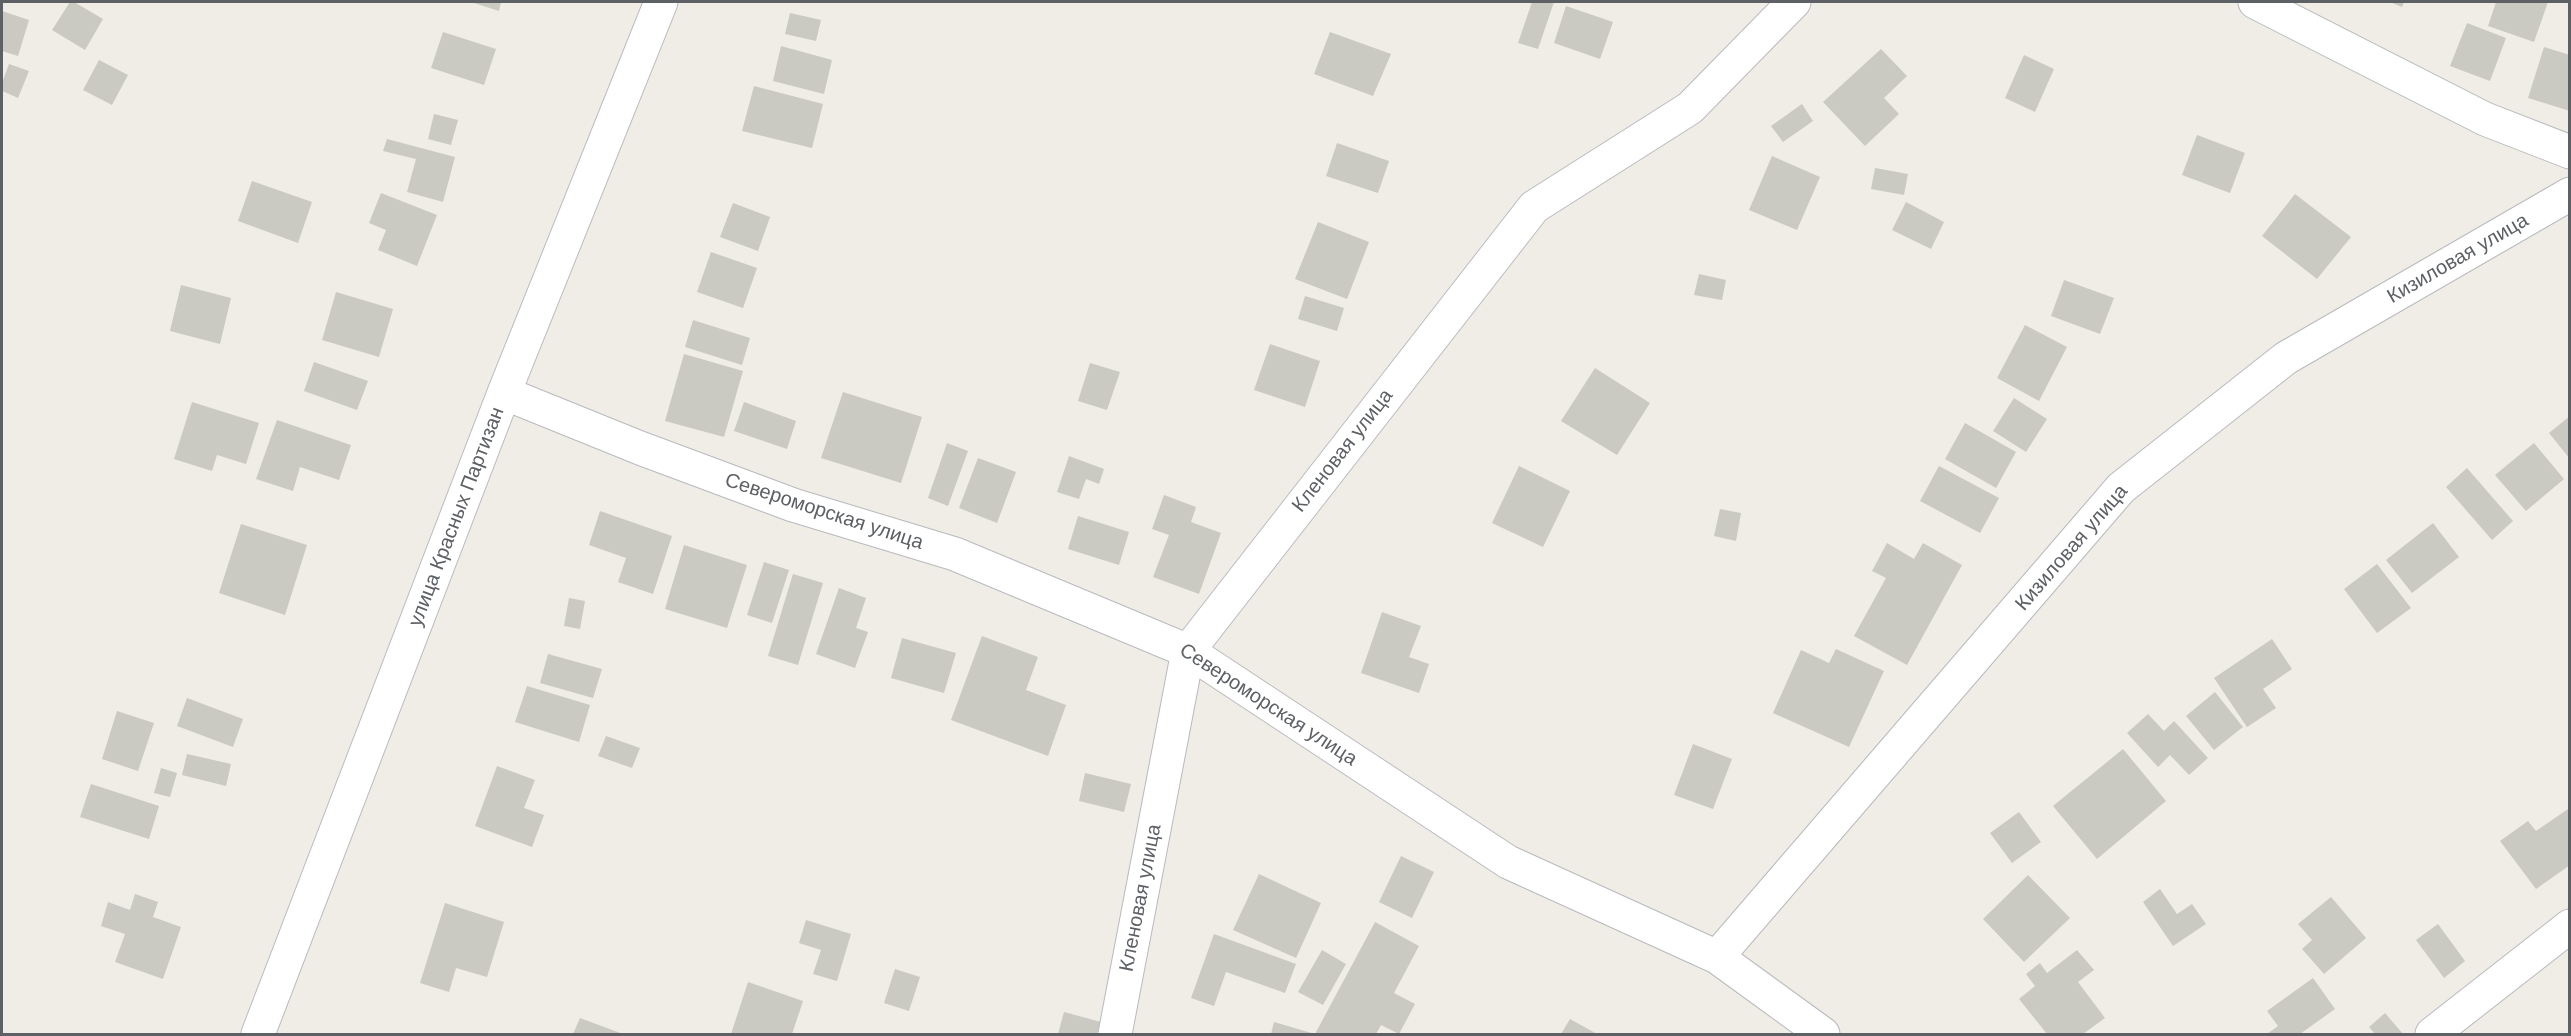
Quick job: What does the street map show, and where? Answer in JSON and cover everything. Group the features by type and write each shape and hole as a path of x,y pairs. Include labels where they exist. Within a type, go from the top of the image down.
{"street":[{"name":"улица Красных Партизан","path":"258,1035 504,393 661,2"},
{"name":"Кленовая улица","path":"1115,1035 1188,651 1534,207 1690,108 1794,2"},
{"path":"2255,2 2485,119 2570,152"},
{"name":"Кизиловая улица","path":"1716,957 2121,488 2286,358 2570,194"},
{"name":"Североморская улица","path":"504,393 640,448 793,505 955,554 1188,651 1509,862 1716,957 1823,1035"},
{"path":"2432,1035 2570,926"}],"building":[{"path":"70,2 74,2 103,19 85,50 52,30"},
{"path":"471,2 501,2 499,11"},
{"path":"1532,2 1554,2 1538,49 1518,43"},
{"path":"2390,2 2404,2 2402,7"},
{"path":"2496,2 2548,2 2534,42 2488,26"},
{"path":"1566,6 1613,22 1600,59 1554,43"},
{"path":"2,11 29,20 18,56 2,51"},
{"path":"790,13 821,20 816,41 785,34"},
{"path":"2467,23 2506,38 2490,81 2450,66"},
{"path":"443,32 496,49 484,85 431,68"},
{"path":"1330,32 1391,54 1373,96 1314,74"},
{"path":"781,46 832,60 824,94 773,81"},
{"path":"2544,47 2570,55 2570,111 2528,98"},
{"path":"1881,49 1907,76 1884,98 1899,114 1865,146 1823,102"},
{"path":"2024,55 2054,69 2035,112 2005,98"},
{"path":"99,60 128,75 112,105 83,90"},
{"path":"9,64 29,71 18,98 2,91 2,83"},
{"path":"754,86 823,104 812,148 742,131"},
{"path":"1802,104 1813,121 1783,142 1771,126"},
{"path":"434,114 458,120 451,145 428,139"},
{"path":"2197,135 2245,153 2230,193 2182,175"},
{"path":"387,139 455,157 443,202 407,192 416,159 383,151"},
{"path":"1337,143 1389,161 1378,193 1326,176"},
{"path":"1772,156 1820,177 1797,230 1749,210"},
{"path":"1875,168 1908,174 1904,195 1871,189"},
{"path":"252,181 312,202 298,243 238,221"},
{"path":"381,193 437,215 417,266 378,250 386,230 369,223"},
{"path":"2295,194 2351,237 2317,279 2262,236"},
{"path":"1906,202 1944,222 1931,249 1892,230"},
{"path":"733,203 770,217 758,251 720,237"},
{"path":"1318,222 1369,242 1347,299 1295,279"},
{"path":"711,252 757,268 743,308 697,292"},
{"path":"1699,274 1726,280 1722,300 1694,295"},
{"path":"2064,280 2114,298 2100,334 2051,316"},
{"path":"181,285 231,298 220,344 170,331"},
{"path":"336,292 393,309 379,357 322,340"},
{"path":"1305,296 1344,308 1337,331 1298,319"},
{"path":"693,320 750,338 742,365 685,347"},
{"path":"2025,325 2067,347 2039,401 1997,378"},
{"path":"1270,344 1320,361 1305,407 1254,390"},
{"path":"684,354 743,371 724,437 665,421"},
{"path":"314,362 368,381 357,410 304,391"},
{"path":"1090,363 1120,372 1107,410 1078,401"},
{"path":"1595,368 1650,403 1617,455 1561,421"},
{"path":"843,392 922,417 901,483 821,458"},
{"path":"2014,398 2047,419 2026,452 1993,431"},
{"path":"192,402 259,423 246,464 217,455 212,471 174,459"},
{"path":"744,402 796,421 787,449 734,431"},
{"path":"2570,416 2570,459 2549,433"},
{"path":"277,420 351,445 339,480 300,467 293,491 256,479"},
{"path":"1965,423 2016,452 1996,488 1945,459"},
{"path":"947,443 968,451 948,506 928,498"},
{"path":"2534,443 2564,479 2526,511 2495,475"},
{"path":"1069,456 1104,469 1099,484 1086,479 1079,499 1057,492"},
{"path":"978,458 1016,472 997,523 959,508"},
{"path":"1519,466 1570,491 1543,547 1492,523"},
{"path":"1939,466 1999,498 1980,533 1920,501"},
{"path":"2467,468 2513,521 2492,540 2446,487"},
{"path":"1164,495 1196,507 1191,522 1221,533 1199,594 1153,577 1169,535 1152,529"},
{"path":"1720,509 1741,513 1736,541 1714,536"},
{"path":"600,511 672,536 653,594 618,582 626,558 589,545"},
{"path":"1078,516 1129,532 1119,565 1068,549"},
{"path":"2433,523 2459,557 2412,593 2386,560"},
{"path":"241,524 307,545 285,615 219,593"},
{"path":"1887,543 1914,559 1923,543 1962,565 1907,665 1854,636 1886,578 1872,571"},
{"path":"684,545 747,565 727,628 665,609"},
{"path":"764,562 789,570 772,623 747,615"},
{"path":"2377,564 2411,608 2377,633 2344,589"},
{"path":"793,574 823,583 798,665 768,656"},
{"path":"839,588 866,598 856,628 868,632 855,668 816,654"},
{"path":"569,598 585,601 580,629 564,626"},
{"path":"1382,612 1421,626 1409,657 1429,664 1419,693 1361,673"},
{"path":"982,636 1038,657 1026,690 1066,705 1048,756 951,720"},
{"path":"902,638 956,653 944,693 891,678"},
{"path":"2272,639 2292,669 2263,689 2276,708 2247,727 2214,678"},
{"path":"1836,649 1884,671 1849,747 1773,713 1801,650 1829,663"},
{"path":"548,654 602,669 593,698 540,683"},
{"path":"527,686 590,705 579,742 515,722"},
{"path":"2215,692 2243,727 2214,750 2186,716"},
{"path":"187,698 243,719 233,747 177,726"},
{"path":"117,711 154,723 138,771 102,759"},
{"path":"2148,714 2164,731 2174,721 2208,758 2189,775 2170,755 2158,767 2127,733"},
{"path":"606,736 640,748 632,768 598,756"},
{"path":"1693,744 1732,759 1713,809 1674,795"},
{"path":"2123,749 2166,801 2097,859 2053,806"},
{"path":"187,754 231,764 226,786 182,775"},
{"path":"497,766 535,780 524,808 544,815 532,847 475,826"},
{"path":"161,768 177,773 170,797 154,793"},
{"path":"1085,773 1131,784 1124,812 1079,801"},
{"path":"91,784 159,806 149,839 80,817"},
{"path":"2568,809 2570,811 2570,865 2536,889 2500,841 2528,821 2536,831"},
{"path":"2019,812 2041,842 2012,863 1990,833"},
{"path":"1401,856 1434,872 1412,918 1379,902"},
{"path":"1259,874 1321,903 1296,958 1233,930"},
{"path":"2028,875 2070,918 2024,962 1983,919"},
{"path":"2160,889 2177,914 2192,904 2206,924 2173,946 2143,902"},
{"path":"135,894 158,902 153,917 181,927 163,979 115,962 125,934 101,926 108,902 130,910"},
{"path":"2331,897 2366,938 2324,974 2302,949 2312,940 2298,924"},
{"path":"445,903 504,922 487,977 456,968 449,992 420,983"},
{"path":"806,920 851,934 837,981 813,974 821,950 799,943"},
{"path":"1375,922 1419,946 1394,993 1415,1004 1399,1034 1381,1025 1376,1034 1315,1034"},
{"path":"2438,924 2465,961 2444,978 2416,940"},
{"path":"1214,934 1296,964 1285,993 1226,972 1214,1006 1191,998"},
{"path":"1322,950 1346,964 1323,1005 1298,992"},
{"path":"2077,950 2094,970 2078,982 2105,1018 2083,1034 2047,1034 2019,999 2035,986 2026,974 2040,963 2047,973"},
{"path":"895,969 920,977 909,1011 884,1003"},
{"path":"2313,978 2335,1009 2300,1034 2267,1034 2278,1026 2267,1011"},
{"path":"748,982 803,1001 792,1034 731,1034"},
{"path":"1064,1012 1101,1022 1097,1034 1058,1034"},
{"path":"2385,1013 2403,1034 2375,1034 2369,1027"},
{"path":"580,1018 623,1034 573,1034"},
{"path":"1570,1019 1597,1034 1561,1034"},
{"path":"1274,1022 1315,1034 1271,1034"}]}
